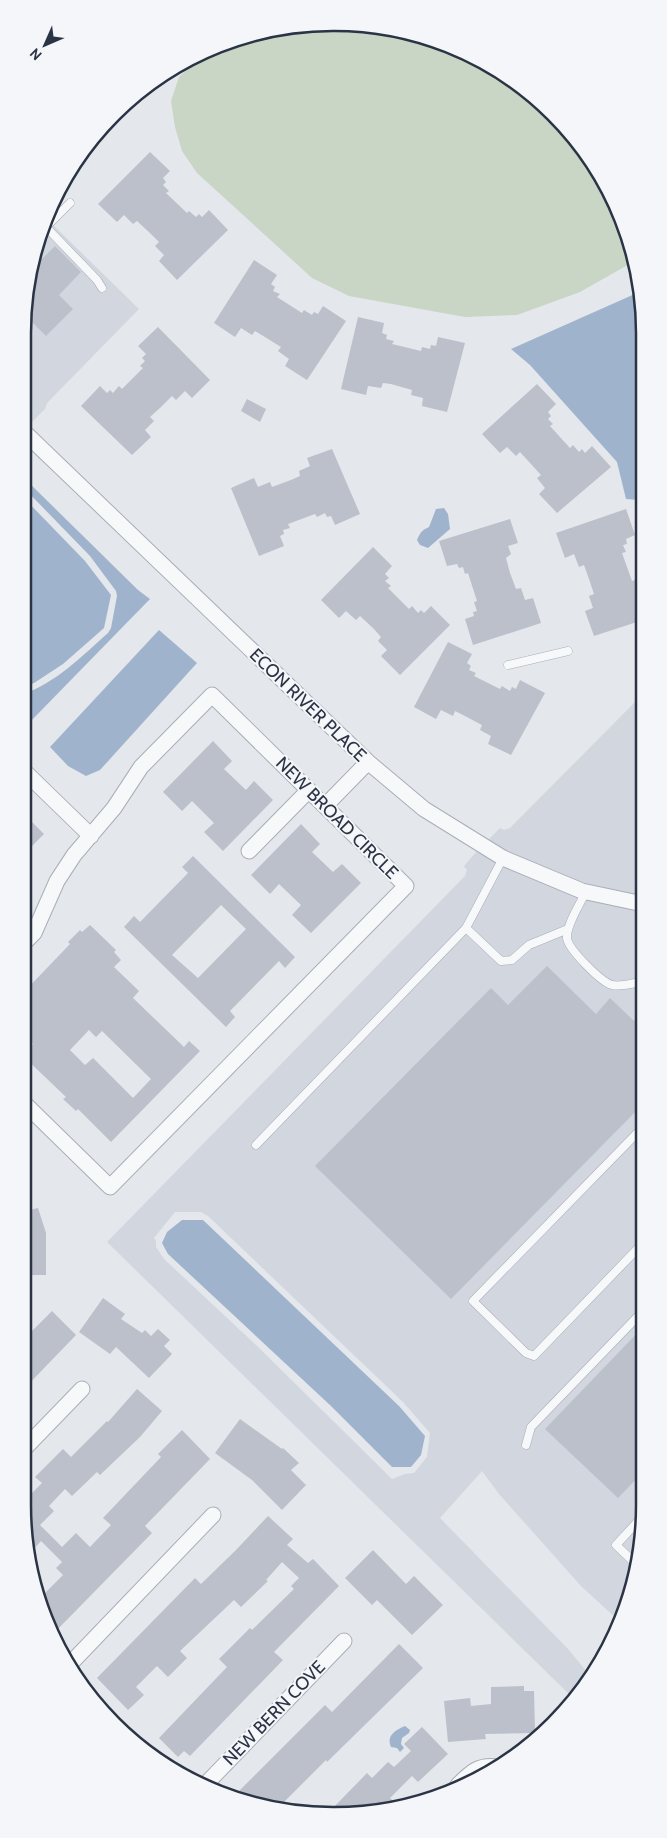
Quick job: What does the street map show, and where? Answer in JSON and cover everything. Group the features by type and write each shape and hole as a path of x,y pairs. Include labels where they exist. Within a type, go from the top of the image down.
{"street":[{"name":"ECON RIVER PLACE","path":"31,439 368,762 424,809 503,858 586,892 636,903"},
{"name":"NEW BROAD CIRCLE","path":"31,936 57,881 74,855 114,808 141,767 212,695 406,886 110,1187 31,1110"},
{"path":"326,806 368,762"},
{"path":"31,778 91,836"},
{"path":"250,852 309,790"},
{"path":"31,1442 82,1389"},
{"path":"74,1660 213,1515"},
{"name":"NEW BERN COVE","path":"210,1780 344,1641"},
{"path":"466,1777 481,1766 485,1766"}],"lane":[{"path":"53,220 70,203"},
{"path":"49,230 97,280 102,288"},
{"path":"508,665 568,651"},
{"path":"256,1145 466,928 503,858"},
{"path":"586,892 568,929 567,939 571,948 600,978 615,986 636,982"},
{"path":"466,928 501,961 512,960 529,945 568,929"},
{"path":"636,1134 473,1301 526,1352 534,1356 636,1250"},
{"path":"526,1445 530,1428 636,1318"},
{"path":"631,1559 616,1545 635,1525"}],"shaded area":[{"path":"52,224 139,309 47,403 45,409 31,423 31,334 34,294 42,255"},
{"path":"636,701 636,894 585,883 507,851 488,840 500,828 504,830 510,828"},
{"path":"477,851 499,864 579,898 636,910 636,1505 630,1563 614,1617 581,1586 499,1494 482,1471 440,1518 568,1649 586,1671 569,1694 107,1242 465,876 467,870 464,866","holes":["175,1212 201,1212 208,1216 403,1402 430,1433 427,1457 414,1473 392,1479 257,1346 164,1259 156,1247 154,1238"]}],"green space":[{"path":"314,32 353,32 392,37 431,47 449,54 501,82 533,106 561,134 585,166 605,200 620,236 628,265 580,292 517,315 465,317 349,296 312,278 197,173 182,151 175,127 171,101 179,77 186,70 200,62 236,47 275,37"}],"water":[{"path":"633,295 636,334 636,500 626,499 617,462 530,365 511,349"},
{"path":"31,485 138,590 150,599 31,721 31,691 58,676 108,633 111,628 117,596 116,591 90,556 31,495"},
{"path":"31,505 85,561 111,595 104,628 63,664 31,684"},
{"path":"444,508 448,514 450,529 428,548 420,545 417,540 422,532 429,527 436,509"},
{"path":"159,630 197,663 100,770 86,776 68,766 50,747"},
{"path":"182,1220 203,1220 399,1406 425,1436 421,1455 411,1467 392,1467 331,1406 168,1254 162,1243 167,1232"},
{"path":"405,1726 410,1730 402,1738 401,1744 404,1748 400,1752 397,1748 391,1747 390,1740 398,1729"}],"building":[{"path":"150,152 170,171 163,178 166,182 163,185 169,191 166,193 187,213 189,211 196,217 199,214 202,217 209,210 228,230 177,280 159,261 164,255 155,246 159,242 151,234 137,221 133,224 124,215 117,222 98,204"},
{"path":"55,246 81,272 59,295 73,309 46,336 32,322 34,294 41,260"},
{"path":"254,260 277,275 271,284 275,287 273,291 280,294 277,297 302,313 304,310 312,315 314,312 318,314 323,306 346,321 307,380 285,366 289,359 278,351 281,347 265,337 255,331 252,335 241,328 235,337 214,323"},
{"path":"358,317 384,323 382,333 387,335 386,339 394,341 392,344 421,351 422,347 430,349 431,345 436,346 438,337 465,343 447,412 422,406 423,398 411,395 412,390 391,384 383,383 381,388 368,386 366,395 341,389"},
{"path":"158,327 210,380 192,398 185,391 176,400 172,396 150,417 154,421 145,430 151,437 132,455 81,406 100,386 107,393 110,390 113,393 119,386 122,389 143,368 140,366 145,361 142,358 146,354 138,346"},
{"path":"537,384 556,404 548,412 551,416 548,419 553,424 550,426 570,448 573,445 579,452 582,449 585,453 592,446 611,467 557,513 539,494 545,488 537,478 541,475 520,452 516,456 507,447 500,453 482,434"},
{"path":"247,399 266,409 260,422 241,411"},
{"path":"332,449 360,514 335,525 331,516 327,517 325,513 317,517 315,514 288,524 290,528 283,530 284,534 280,536 284,546 259,556 231,488 254,478 258,487 270,482 272,487 291,480 300,476 299,471 310,466 307,458"},
{"path":"626,509 635,535 626,539 627,544 623,545 626,552 622,553 632,581 635,580 636,583 636,622 594,636 585,611 593,608 589,596 594,594 584,565 579,567 574,554 565,558 556,533"},
{"path":"510,519 518,543 508,546 511,554 506,558 510,573 516,589 521,588 525,600 533,598 541,623 473,645 465,619 474,616 473,612 477,611 474,602 477,601 468,573 465,574 463,567 459,568 457,564 447,566 439,541"},
{"path":"373,547 392,566 385,574 389,578 385,581 391,586 388,588 409,609 412,606 418,613 421,610 424,613 431,606 450,625 400,675 381,656 387,650 378,641 381,637 374,629 360,616 356,620 346,611 339,618 321,600"},
{"path":"448,642 472,654 467,663 471,666 469,670 476,673 474,676 500,689 502,686 510,691 512,687 516,689 520,680 545,693 511,755 488,744 491,736 480,730 482,725 455,711 453,716 441,710 436,719 414,707"},
{"path":"213,741 232,761 224,769 246,790 254,781 273,800 223,851 204,832 214,823 192,801 182,811 163,792"},
{"path":"31,821 44,834 31,847"},
{"path":"301,824 320,844 312,852 333,872 342,864 361,883 311,933 292,915 301,905 279,884 270,894 251,875"},
{"path":"193,856 295,957 285,968 279,961 230,1011 235,1017 226,1027 124,927 134,916 140,922 188,873 182,867","holes":["221,905 246,929 198,978 172,955"]},
{"path":"90,925 116,950 114,952 121,960 114,967 139,991 133,998 184,1047 189,1041 200,1051 111,1142 78,1109 76,1111 63,1099 66,1097 31,1064 31,1046 33,1044 31,1042 31,985 70,944 68,942 80,930 82,932","holes":["89,1030 96,1037 102,1031 151,1079 133,1098 93,1058 85,1065 70,1050"]},
{"path":"547,966 596,1014 610,998 634,1021 636,1019 636,1111 451,1299 315,1166 491,988 508,1005"},
{"path":"38,1208 46,1233 46,1275 31,1275 31,1210"},
{"path":"103,1298 125,1314 121,1319 142,1333 145,1330 151,1336 158,1329 170,1340 164,1346 172,1354 149,1378 116,1347 110,1354 79,1332"},
{"path":"52,1311 76,1335 31,1382 31,1338 31,1332"},
{"path":"636,1334 636,1479 618,1498 545,1429"},
{"path":"137,1389 162,1411 140,1437 100,1475 97,1472 72,1496 65,1489 49,1506 54,1511 40,1525 62,1547 76,1533 90,1547 111,1525 103,1518 161,1457 158,1454 182,1430 210,1459 145,1526 152,1533 58,1629 45,1593 63,1575 56,1568 62,1562 41,1541 35,1548 31,1494 42,1483 35,1477 63,1449 71,1457 108,1422"},
{"path":"240,1419 283,1448 299,1463 291,1470 306,1485 282,1510 252,1480 215,1453"},
{"path":"268,1516 293,1539 287,1545 308,1563 313,1559 339,1586 274,1652 283,1660 190,1756 184,1751 178,1757 159,1738 227,1667 219,1659 250,1628 252,1630 294,1589 291,1586 299,1578 282,1562 266,1580 268,1581 241,1607 234,1600 180,1651 187,1658 168,1677 157,1666 136,1687 144,1695 128,1710 97,1678 195,1578 201,1584"},
{"path":"373,1550 406,1584 414,1576 443,1605 412,1635 377,1600 372,1605 345,1578"},
{"path":"399,1644 423,1668 327,1762 326,1760 284,1802 238,1792 325,1705 332,1712"},
{"path":"524,1686 524,1691 534,1691 535,1730 532,1733 485,1734 486,1739 448,1742 444,1701 470,1698 471,1706 491,1704 491,1687"},
{"path":"422,1727 448,1754 418,1782 412,1776 390,1798 393,1801 334,1807 367,1773 372,1778 388,1762 394,1767 411,1751 404,1744"}]}
